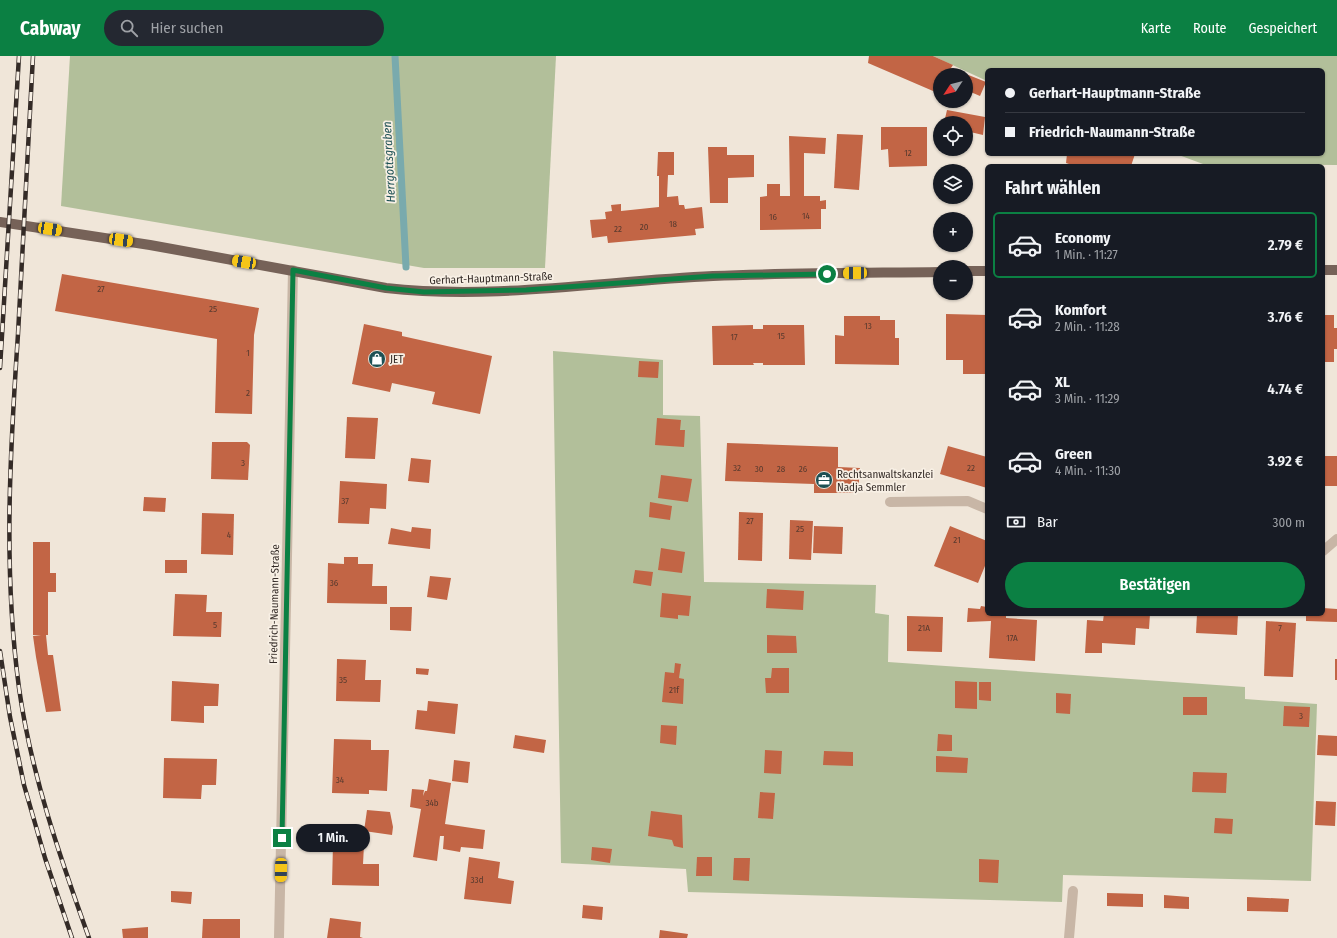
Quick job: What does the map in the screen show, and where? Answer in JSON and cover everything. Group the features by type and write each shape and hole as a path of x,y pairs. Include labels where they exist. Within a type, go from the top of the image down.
{"main road":[{"name":"Gerhart-Hauptmann-Straße","path":"0,222 150,245 386,288 424,292 526,290 712,276 933,272"},
{"path":"1325,270 1337,270"},
{"path":"973,271 985,271"}],"street":[{"name":"Friedrich-Naumann-Straße","path":"279,938 293,270"},
{"path":"890,502 968,501 985,507"},
{"path":"1325,549 1337,539"},
{"path":"1070,938 1073,891"}],"green space":[{"path":"70,56 556,56 545,268 424,268 61,206"},
{"path":"933,56 1337,56 1337,165 1203,164 1181,156 1325,156 1325,68 985,68 985,80 973,75 973,68 959,68"},
{"path":"553,351 663,360 663,415 700,416 704,582 876,585 875,613 889,615 888,662 1245,687 1245,699 1317,704 1311,881 1063,875 1062,902 688,892 686,869 561,863"}],"building":[{"path":"869,56 933,56 953,65 951,68 933,68 933,91 868,63"},
{"path":"973,77 985,82 980,96 973,93"},
{"path":"947,110 985,117 983,135 973,133 973,116 946,116"},
{"path":"881,127 927,127 927,166 889,167 888,149 881,150"},
{"path":"837,134 863,135 859,190 834,188"},
{"path":"789,136 826,138 825,154 804,153 804,196 820,196 820,201 826,200 826,209 821,209 821,229 760,230 760,197 767,196 767,184 780,184 780,196 790,196"},
{"path":"708,147 727,147 727,155 754,155 754,177 728,178 728,203 710,203"},
{"path":"658,152 674,152 674,175 668,175 667,197 678,196 679,205 684,205 685,209 702,207 704,228 695,229 696,235 608,243 607,236 592,238 590,220 606,219 605,212 612,211 611,205 621,204 621,211 659,207 659,176 657,176"},
{"path":"1067,156 1134,156 1132,164 1066,163"},
{"path":"62,274 259,308 254,335 252,414 215,413 217,339 55,311"},
{"path":"946,314 985,315 985,374 963,374 963,360 946,360"},
{"path":"1325,315 1334,315 1334,328 1337,328 1337,349 1334,349 1334,362 1325,362"},
{"path":"844,316 880,316 880,320 895,320 895,338 899,338 899,365 835,364 835,335 844,336"},
{"name":"JET","path":"364,324 402,332 402,336 492,356 480,414 432,404 435,392 392,383 390,392 352,384"},
{"path":"753,325 753,329 763,329 763,325 804,325 805,365 763,365 763,363 753,363 754,365 713,365 712,326"},
{"path":"639,361 659,362 658,378 638,377"},
{"path":"347,417 378,418 375,459 345,458"},
{"path":"657,418 681,420 680,430 685,430 684,447 655,445"},
{"path":"212,442 247,442 250,445 248,480 211,479"},
{"path":"727,443 838,447 838,467 860,468 858,493 814,493 814,484 725,481"},
{"path":"948,446 985,456 985,487 940,474"},
{"path":"1325,456 1337,456 1337,486 1325,486"},
{"path":"411,458 431,460 429,483 408,481"},
{"path":"661,475 692,479 688,502 658,498"},
{"path":"340,481 387,484 386,509 370,508 369,524 338,523"},
{"path":"144,497 166,498 165,512 143,511"},
{"path":"650,502 672,506 670,520 649,517"},
{"path":"739,512 763,513 762,561 738,560"},
{"path":"202,513 234,514 233,555 201,554"},
{"path":"790,520 813,521 811,560 789,559"},
{"path":"814,526 843,527 842,554 813,553"},
{"path":"950,526 985,540 985,566 978,583 934,566"},
{"path":"412,527 431,529 430,549 388,544 391,528 411,532"},
{"path":"33,542 50,542 50,573 56,573 56,592 48,592 48,635 46,635 48,655 53,655 61,711 46,712 36,657 33,636 41,635 33,635"},
{"path":"661,548 685,552 682,573 658,570"},
{"path":"344,557 358,557 358,564 373,564 372,586 387,586 387,604 327,603 328,563 344,564"},
{"path":"165,560 187,560 187,573 165,573"},
{"path":"635,570 653,572 651,586 633,583"},
{"path":"430,576 451,578 447,600 427,597"},
{"path":"767,589 804,591 803,610 766,608"},
{"path":"662,593 691,596 689,616 678,615 678,619 660,617"},
{"path":"175,594 207,595 206,612 222,612 221,637 173,636"},
{"path":"981,606 985,607 985,616 1006,616 1006,618 1037,620 1035,661 989,658 991,621 967,622 968,608 980,609"},
{"path":"390,607 412,607 411,631 390,630"},
{"path":"1325,608 1337,609 1337,622 1306,621 1306,616 1325,616"},
{"path":"907,616 943,617 942,652 907,651"},
{"path":"1104,616 1150,616 1149,629 1136,628 1135,645 1102,643 1102,653 1085,653 1087,620 1103,621"},
{"path":"1197,616 1238,616 1237,635 1196,633"},
{"path":"1266,621 1296,623 1293,677 1264,676"},
{"path":"767,635 796,636 797,653 767,653"},
{"path":"337,659 366,660 365,680 381,680 380,702 336,701"},
{"path":"1335,659 1337,659 1337,680 1335,680"},
{"path":"675,663 681,664 679,678 684,679 683,704 662,702 665,672 674,673"},
{"path":"416,668 429,669 428,675 416,674"},
{"path":"772,668 789,668 789,693 766,693 765,678 771,678"},
{"path":"172,681 219,684 218,706 204,706 204,723 171,721"},
{"path":"955,681 977,682 977,709 955,708"},
{"path":"979,682 991,682 991,701 979,700"},
{"path":"1056,693 1071,694 1070,714 1056,713"},
{"path":"1183,697 1207,697 1207,715 1183,715"},
{"path":"428,701 458,704 455,734 415,729 417,710 427,711"},
{"path":"1284,706 1310,707 1309,727 1283,726"},
{"path":"661,725 677,726 676,745 660,743"},
{"path":"938,734 952,735 952,751 937,751"},
{"path":"515,735 546,740 544,753 513,748"},
{"path":"1318,735 1337,736 1337,756 1317,755"},
{"path":"334,739 371,740 371,750 389,750 387,791 369,790 369,794 332,793"},
{"path":"765,750 782,751 781,774 764,773"},
{"path":"824,751 853,752 853,766 823,765"},
{"path":"936,756 968,758 967,773 936,772"},
{"path":"164,758 217,759 216,785 202,785 201,799 163,798"},
{"path":"454,760 470,762 468,783 452,781"},
{"path":"1193,772 1227,773 1226,793 1192,792"},
{"path":"429,779 451,783 445,824 485,830 483,849 461,847 460,852 443,849 444,836 440,836 437,861 413,857 421,809 410,807 412,789 424,790 423,796 425,791 427,791"},
{"path":"760,792 775,793 773,819 758,818"},
{"path":"1316,801 1336,802 1335,826 1315,825"},
{"path":"367,810 390,812 393,827 392,835 364,831"},
{"path":"651,811 682,815 683,848 674,846 672,840 648,836"},
{"path":"1215,818 1233,819 1232,834 1214,833"},
{"path":"333,844 364,845 363,864 379,864 379,886 332,885"},
{"path":"592,847 612,849 610,863 591,860"},
{"path":"469,857 500,862 498,878 514,881 511,904 464,899"},
{"path":"697,857 712,857 712,876 696,876"},
{"path":"734,858 750,858 749,881 733,880"},
{"path":"979,859 999,860 998,883 979,882"},
{"path":"171,891 192,892 191,904 171,902"},
{"path":"1107,893 1143,894 1143,907 1107,906"},
{"path":"1164,895 1189,897 1189,909 1164,908"},
{"path":"1247,897 1289,899 1288,912 1247,911"},
{"path":"583,905 603,907 602,920 582,918"},
{"path":"330,918 361,922 360,937 363,938 327,938"},
{"path":"203,919 240,919 240,938 202,938"},
{"path":"148,927 148,938 123,938 122,929"},
{"path":"660,930 688,934 687,938 659,938"}],"waterway":[{"name":"Herrgottsgraben","path":"395,56 406,267"}],"railway":[{"path":"0,368 19,56"},
{"path":"33,56 11,467 11,600 19,688 31,752 57,846 89,938"},
{"path":"0,651 10,717 24,785 45,858 72,938"}],"place":[{"name":"JET","path":"377,359"},
{"name":"Rechtsanwaltskanzlei Nadja Semmler","path":"824,480"}],"route":[{"path":"282,838 293,270 386,288 424,292 526,290 712,276 827,274"}]}
